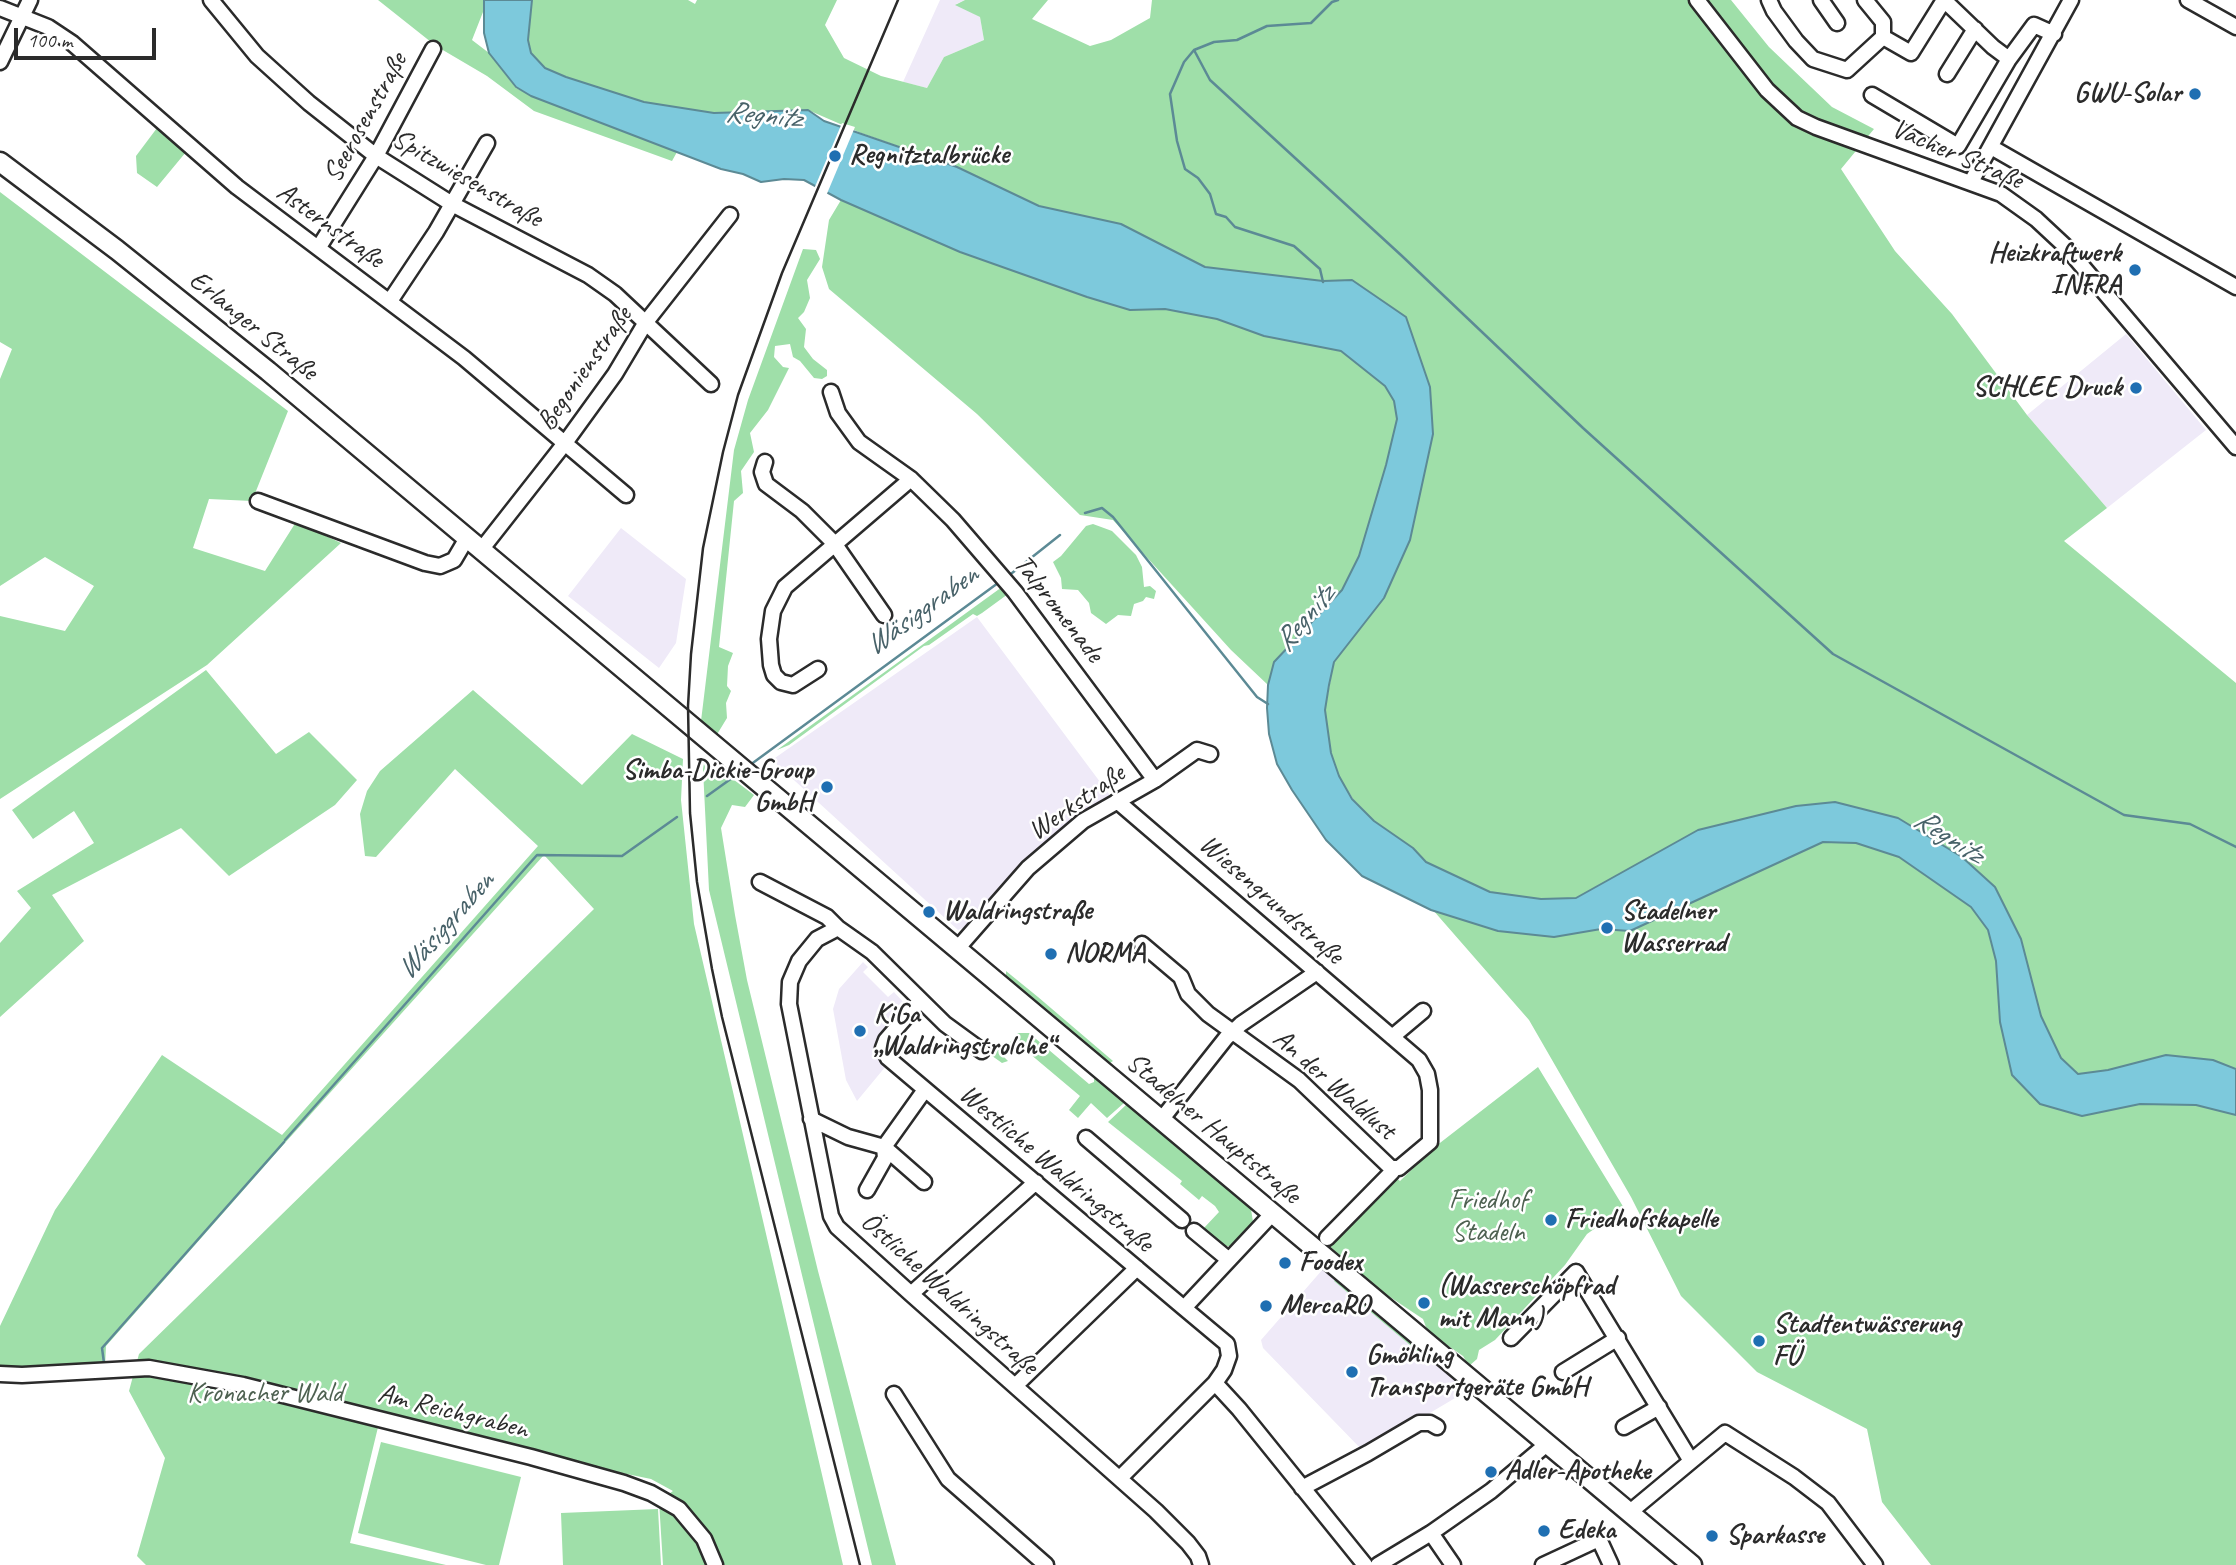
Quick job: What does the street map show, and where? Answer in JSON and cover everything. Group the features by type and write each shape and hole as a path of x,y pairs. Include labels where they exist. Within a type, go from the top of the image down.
{"main road":[{"name":"Erlanger Straße","path":"0,162 194,311 699,732"},
{"name":"Stadelner Hauptstraße","path":"699,732 1692,1565"}],"street":[{"path":"0,62 30,0"},
{"name":"Spitzwiesenstraße","path":"211,0 257,56 309,103 376,156 452,204 588,275 615,294 711,384"},
{"name":"Vacher Straße","path":"1697,0 1767,90 1797,118 1971,182 2001,194 2017,205 2065,246 2236,447"},
{"path":"1769,0 1796,41 1813,59 1847,70 1883,37 1883,22 1865,0"},
{"path":"1821,0 1837,23"},
{"path":"1883,37 1911,53 1945,0 2010,59"},
{"path":"1971,182 2071,0"},
{"path":"2188,0 2236,27"},
{"name":"Asternstraße","path":"0,8 48,27 72,43 237,187 464,358 626,495"},
{"path":"1872,94 1958,146 2010,59 2034,25 2054,34"},
{"path":"1947,74 1975,29"},
{"name":"Seerosenstraße","path":"319,247 376,156 433,49"},
{"path":"390,301 487,143"},
{"path":"1991,147 2236,287"},
{"name":"Begonienstraße","path":"481,550 565,443 615,374 646,323 730,215"},
{"name":"Talpromenade","path":"831,392 838,413 859,442 911,479 953,520 1015,592 1155,780"},
{"path":"765,462 762,472 766,484 802,511 834,543 884,615"},
{"path":"818,669 793,685 780,682 774,675 769,639 773,611 785,587 911,479"},
{"path":"258,501 425,563 440,566 454,560 467,538"},
{"name":"Werkstraße","path":"957,949 1042,855 1083,821 1155,780 1196,750 1210,754"},
{"name":"Wiesengrundstraße","path":"1118,801 1419,1060 1427,1074 1430,1090 1430,1142 1399,1168 1391,1168"},
{"name":"Westliche Waldringstraße","path":"760,882 827,917 872,952 945,1024 982,1051"},
{"name":"Östliche Waldringstraße","path":"838,928 817,939 799,961 790,982 789,1004 826,1196 837,1227 1121,1478 1188,1543 1201,1565"},
{"name":"An der Waldlust","path":"1142,944 1181,977 1188,994 1208,1014 1299,1080 1391,1168 1392,1172 1327,1238"},
{"name":"An der Waldlust","path":"1161,1119 1234,1031 1317,972"},
{"name":"Westliche Waldringstraße","path":"920,1001 886,1040 883,1048 888,1058 1227,1344 1229,1356 1215,1383"},
{"path":"1392,1037 1423,1011"},
{"path":"867,1190 884,1158 884,1147 924,1091"},
{"path":"811,1119 848,1137 884,1147 924,1182"},
{"path":"1086,1139 1182,1220"},
{"path":"911,1294 1036,1182"},
{"path":"1184,1308 1273,1213"},
{"path":"1194,1231 1229,1260"},
{"path":"1015,1386 1137,1268"},
{"path":"1511,1338 1576,1272 1691,1461"},
{"path":"1563,1372 1618,1338"},
{"name":"Am Reichgraben","path":"0,1374 149,1368 243,1385 624,1483 651,1493 679,1509 704,1539 716,1565"},
{"path":"1121,1478 1215,1383 1365,1565"},
{"path":"894,1394 948,1479 1046,1565"},
{"path":"1624,1427 1659,1407"},
{"path":"1301,1488 1419,1423 1430,1423 1437,1427"},
{"path":"1630,1512 1724,1433 1794,1477 1828,1503 1875,1565"},
{"path":"1378,1565 1431,1533 1520,1469 1547,1444"},
{"path":"1431,1533 1453,1565"},
{"path":"1543,1565 1599,1539 1611,1565"}],"shaded area":[{"path":"940,0 965,0 956,4 980,17 984,40 944,57 927,88 903,82"},
{"path":"2126,334 2206,430 2107,508 2027,415"},
{"path":"621,528 686,579 676,643 659,668 568,596"},
{"name":"Simba-Dickie-Group GmbH","path":"977,617 1112,798 1067,824 1014,871 973,920 958,930 772,760"},
{"name":"KiGa „Waldringstrolche“","path":"863,962 868,967 863,972 888,997 894,992 905,1004 878,1038 875,1050 886,1066 857,1101 846,1080 833,1009 839,989"},
{"name":"Gmöhling Transportgeräte GmbH","path":"1323,1269 1467,1391 1364,1452 1263,1348 1261,1340"}],"green space":[{"path":"378,0 484,0 483,12 472,40 489,53 516,88 677,152 672,161 534,111 487,76 436,46"},
{"path":"532,0 688,0 695,4 697,0 837,0 825,25 844,58 881,76 927,88 944,57 984,40 980,17 955,5 965,0 1048,0 1032,19 1090,46 1111,40 1150,18 1152,0 1731,0 1769,47 1832,107 1874,129 1841,169 1895,251 1952,314 2027,415 2107,508 2064,541 2236,683 2236,1565 1931,1565 1882,1502 1867,1429 1757,1372 1681,1296 1631,1197 1529,1020 1412,886 1413,848 1374,821 1353,799 1339,776 1331,753 1325,710 1334,662 1384,598 1410,540 1433,434 1352,280 1323,281 1205,267 1121,224 1039,206 957,167 861,133 808,110 714,113 644,102 566,78 544,68 530,53 528,40"},
{"path":"157,128 186,152 157,187 137,173 136,156"},
{"path":"0,192 288,411 252,501 209,499 193,548 265,571 296,522 341,543 207,665 0,799 0,616 65,631 94,586 45,557 0,586 0,379 12,349 0,342"},
{"path":"841,200 960,252 1130,310 1165,309 1217,319 1264,336 1341,351 1385,386 1394,401 1397,419 1359,556 1342,590 1274,662 1268,685 1231,650 1113,520 1080,515 977,414 829,289 822,267 829,220"},
{"path":"803,249 816,250 820,259 807,280 810,298 798,318 806,329 804,347 813,359 827,370 827,376 822,379 814,378 800,361 793,357 790,344 775,346 774,357 783,367 789,368 768,410 750,433 754,452 741,471 743,493 734,501 719,647 733,653 728,666 727,686 731,691 726,703 727,718 716,736 705,728 701,721 734,450 748,400"},
{"path":"1093,524 1112,531 1136,555 1142,567 1144,587 1150,586 1156,591 1154,599 1146,597 1134,604 1131,616 1118,615 1106,624 1091,613 1089,603 1078,590 1062,589 1061,578 1053,562 1086,526"},
{"path":"1002,587 1008,594 982,613 977,616 973,614 924,646 789,745 777,750"},
{"path":"206,670 276,754 309,732 357,780 335,805 229,876 181,828 52,895 84,941 0,1017 0,943 31,908 17,891 94,843 74,811 33,839 12,810"},
{"name":"Kronacher Wald","path":"473,690 582,785 632,734 683,759 681,800 694,924 843,1565 663,1565 659,1501 673,1491 651,1479 379,1423 350,1543 446,1565 146,1565 137,1556 165,1458 129,1391 139,1354 594,909 544,855 106,1346 105,1367 0,1368 0,1326 55,1210 162,1055 282,1135 538,846 455,769 376,857 365,856 360,814 367,791 380,771"},
{"path":"705,758 754,795 745,807 732,805 721,828 735,915 747,980 818,1271 896,1565 872,1565 709,890 703,769"},
{"path":"1006,971 1113,1061 1110,1063 1006,977"},
{"path":"1018,1033 1029,1033 1089,1084 1094,1082 1094,1077 1124,1103 1107,1118 1091,1103 1078,1118 1069,1110 1080,1096 1017,1043 1004,1057 1008,1061 1002,1063 988,1053 995,1045 1004,1049"},
{"name":"Friedhof Stadeln","path":"1538,1067 1624,1208 1587,1234 1565,1265 1495,1340 1479,1350 1477,1359 1469,1366 1463,1356 1435,1337 1423,1319 1381,1291 1327,1244 1395,1177 1400,1181 1436,1146"},
{"path":"1127,1104 1251,1209 1253,1222 1230,1246 1223,1246 1203,1229 1219,1212 1215,1206 1202,1196 1199,1200 1180,1184 1182,1181 1108,1122"},
{"path":"1336,1279 1420,1350 1417,1351 1334,1281"},
{"path":"381,1442 521,1477 499,1565 486,1565 358,1533"},
{"path":"658,1509 661,1565 563,1565 561,1513"}],"water":[{"name":"Regnitz","path":"484,0 532,0 528,40 531,53 545,68 566,77 644,102 714,113 808,110 824,121 957,167 1039,206 1121,224 1205,267 1323,281 1352,280 1406,317 1430,387 1433,434 1410,540 1384,598 1334,662 1325,710 1331,753 1339,776 1352,799 1374,821 1413,848 1426,862 1490,892 1541,899 1576,898 1698,830 1796,806 1835,802 1898,818 1962,857 1995,887 2021,939 2041,1016 2061,1058 2078,1074 2108,1070 2166,1055 2213,1060 2236,1069 2236,1115 2196,1105 2140,1104 2082,1116 2040,1104 2012,1075 2000,1022 1996,961 1988,930 1971,907 1899,857 1856,843 1823,842 1630,931 1601,929 1554,937 1498,931 1431,910 1362,876 1326,840 1277,764 1269,734 1268,685 1274,662 1342,590 1359,556 1397,419 1394,401 1385,386 1341,351 1264,336 1217,319 1165,309 1130,310 1087,297 960,252 841,200 804,180 761,182 531,96 516,87 489,53 484,33"}],"pier":[{"path":"842,123 855,127 826,196 814,189"}],"waterway":[{"path":"1323,282 1320,269 1294,246 1235,227 1226,217 1216,214 1210,194 1198,178 1185,169 1177,141 1170,94 1184,62 1194,50 1214,42 1237,40 1267,26 1311,23 1332,2 1338,0"},
{"path":"1194,50 1210,80 1402,256 1583,428 1833,654 2124,815 2190,824 2236,847"},
{"name":"Wäsiggraben","path":"1085,513 1102,508 1113,517 1257,697 1268,704"},
{"name":"Wäsiggraben","path":"1007,577 1060,535"},
{"name":"Wäsiggraben","path":"750,765 998,583"},
{"name":"Wäsiggraben","path":"707,796 739,773"},
{"name":"Wäsiggraben","path":"285,1140 537,855 622,856 677,817"},
{"name":"Wäsiggraben","path":"104,1363 102,1348 284,1142"}],"railway":[{"path":"860,1565 712,969 697,882 690,813 688,706 703,548 738,395 782,273 898,0"}],"place":[{"name":"GWU-Solar","path":"2195,94"},
{"name":"Regnitztalbrücke","path":"835,156"},
{"name":"Heizkraftwerk INFRA","path":"2135,270"},
{"name":"SCHLEE Druck","path":"2136,388"},
{"name":"Simba-Dickie-Group GmbH","path":"827,787"},
{"name":"Waldringstraße","path":"929,912"},
{"name":"Stadelner Wasserrad","path":"1607,928"},
{"name":"NORMA","path":"1051,954"},
{"name":"KiGa „Waldringstrolche“","path":"860,1031"},
{"name":"Friedhofskapelle","path":"1551,1220"},
{"name":"Foodex","path":"1285,1263"},
{"name":"(Wasserschöpfrad mit Mann)","path":"1424,1303"},
{"name":"MercaRO","path":"1266,1306"},
{"name":"Stadtentwässerung FÜ","path":"1759,1341"},
{"name":"Gmöhling Transportgeräte GmbH","path":"1352,1372"},
{"name":"Adler-Apotheke","path":"1491,1472"},
{"name":"Edeka","path":"1544,1531"},
{"name":"Sparkasse","path":"1712,1536"}]}
